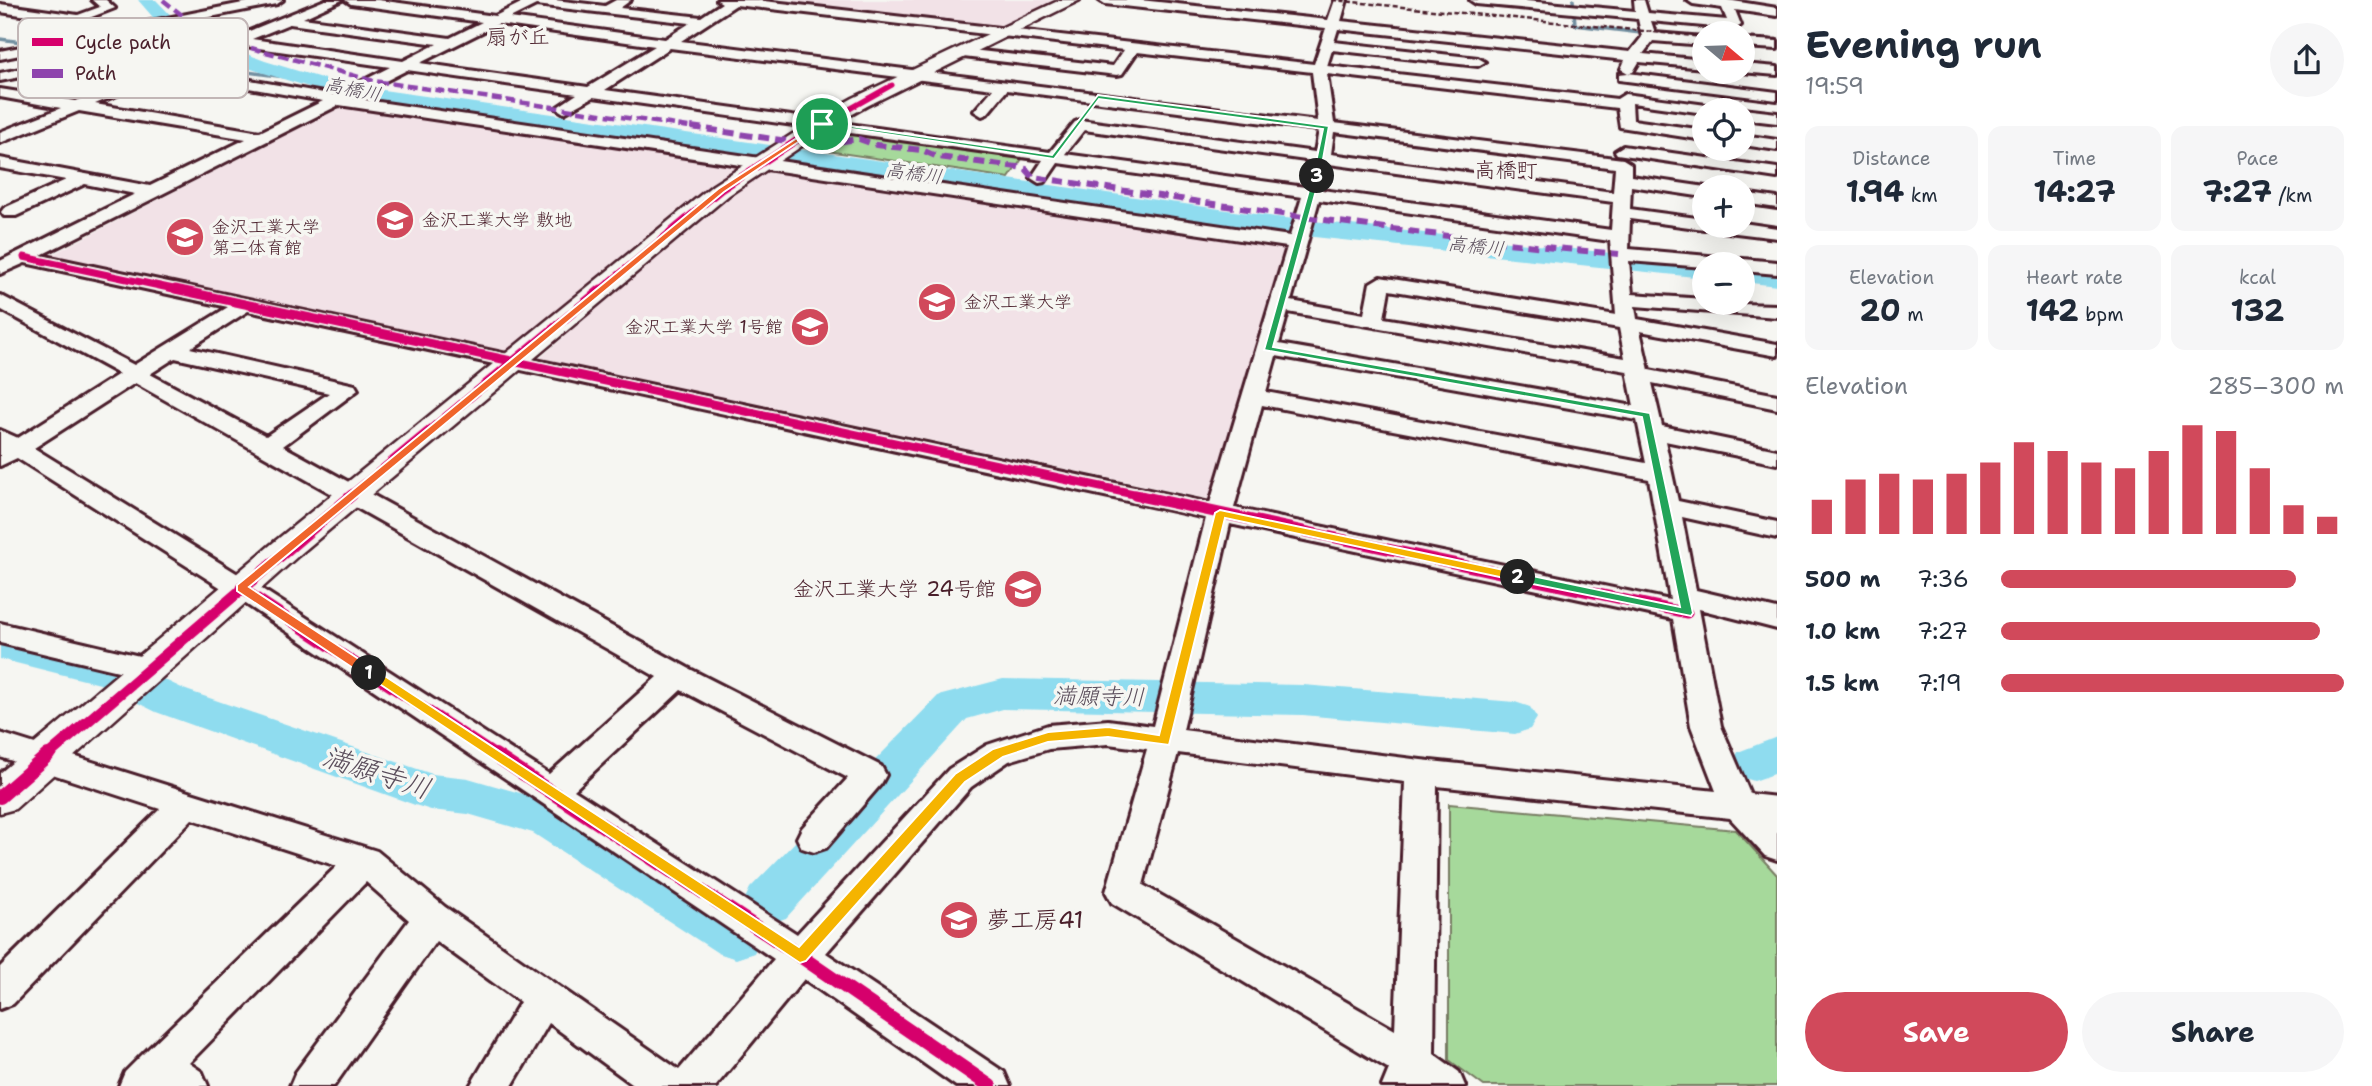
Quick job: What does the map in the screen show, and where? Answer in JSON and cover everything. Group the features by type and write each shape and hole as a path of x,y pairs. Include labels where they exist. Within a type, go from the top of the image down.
{"main road":[{"path":"0,797 241,588 721,190 822,124 892,85 1072,0"}],"street":[{"path":"82,18 109,8 98,0"},
{"path":"187,18 277,0"},
{"path":"248,36 336,0"},
{"path":"351,0 1326,127 1622,181 1692,190"},
{"path":"405,8 425,0"},
{"path":"0,268 340,99 531,0 702,21"},
{"path":"607,10 625,0"},
{"path":"564,108 731,0 1477,87 1692,108"},
{"path":"1105,0 1692,63"},
{"path":"1341,0 1318,69 1326,127 1322,158 1220,513 1124,892 1409,1075 1444,1086"},
{"path":"1476,0 1735,25 1727,4"},
{"path":"1639,0 1648,35 1624,77 1625,124 1619,246 1628,323 1667,506 1706,726 1739,806 1777,846"},
{"path":"1693,0 1777,12"},
{"path":"0,8 72,18"},
{"path":"288,20 452,42"},
{"path":"1648,35 1692,40"},
{"path":"1477,87 1479,39"},
{"path":"1755,44 1777,45"},
{"path":"248,45 407,65 1312,193 1692,257"},
{"path":"1325,45 1478,62"},
{"path":"1039,178 1080,125 1133,48"},
{"path":"0,55 18,52"},
{"path":"963,53 1118,71"},
{"path":"1755,69 1777,71"},
{"path":"0,77 18,73"},
{"path":"1624,77 1777,96"},
{"path":"248,78 340,99 1298,243"},
{"path":"982,111 1003,86"},
{"path":"0,93 18,96"},
{"path":"30,98 262,137"},
{"path":"0,138 97,98"},
{"path":"289,107 315,111"},
{"path":"1755,115 1777,118"},
{"path":"0,123 26,127"},
{"path":"1625,124 1692,133"},
{"path":"1080,125 1322,158 1622,181 1777,173"},
{"path":"1755,142 1777,145"},
{"path":"0,163 153,192"},
{"path":"3,212 83,179"},
{"path":"1622,181 1692,218"},
{"path":"1755,200 1777,203"},
{"path":"1755,230 1777,233"},
{"path":"24,257 1220,513 1686,605 1777,619"},
{"path":"1755,266 1777,268"},
{"path":"1373,322 1380,283 1628,323 1777,351"},
{"path":"1623,292 1777,311"},
{"path":"0,301 355,493 678,675 870,775 814,838"},
{"path":"246,304 174,351 6,448 241,588 800,956 990,1086"},
{"path":"1280,305 1637,370 1777,401"},
{"path":"1268,348 1649,423 1777,457"},
{"path":"174,351 346,390 266,447"},
{"path":"1254,397 1658,473"},
{"path":"1667,506 1777,530"},
{"path":"0,633 139,676"},
{"path":"550,793 678,675"},
{"path":"691,1086 800,956 960,778 998,753 1048,737 1167,727 1421,772 1777,810"},
{"path":"0,745 365,861 432,918 668,1086"},
{"path":"1409,1075 1414,1025 1421,772"},
{"path":"0,992 185,805"},
{"path":"162,1080 365,861"},
{"path":"310,1086 432,918"},
{"path":"490,1086 544,998"}],"shaded area":[{"path":"747,0 1059,0 998,30"},
{"name":"金沢工業大学 敷地","path":"345,104 747,164 508,352 51,255"},
{"name":"金沢工業大学","path":"766,170 1288,247 1209,499 540,358 714,207"}],"green space":[{"path":"832,126 1026,153 1009,178 800,147"},
{"path":"1449,804 1736,830 1777,875 1777,1086 1484,1086 1449,1060"}],"waterway":[{"name":"高橋川","path":"147,0 163,18"},
{"path":"1573,0 1575,24"},
{"path":"1575,25 1649,34"},
{"path":"0,39 18,42"},
{"name":"高橋川","path":"248,61 338,90 1276,225 1692,269"},
{"path":"248,72 307,80"},
{"name":"高橋川","path":"1755,275 1777,278"},
{"name":"満願寺川","path":"0,645 112,672 171,701 431,792 468,796 548,819 736,937"},
{"name":"満願寺川","path":"768,903 953,707 1003,694 1303,700 1515,718"},
{"name":"満願寺川","path":"1754,764 1777,754"}],"railway":[{"path":"1333,0 1692,36"},
{"path":"1755,38 1777,39"}],"marked path":[{"path":"163,0 186,18"},
{"path":"248,49 374,81 794,142 807,139 829,138 837,142 859,139 876,145 922,150 938,157 1017,167 1026,169 1033,177 1399,231 1619,254"}],"cycle path":[{"path":"0,797 286,549 721,190 826,121 892,85"},
{"path":"24,257 1687,613"},
{"path":"241,588 800,956 990,1086"}],"place":[{"name":"金沢工業大学 敷地","path":"395,220"},
{"name":"金沢工業大学 第二体育館","path":"185,237"},
{"name":"金沢工業大学","path":"937,302"},
{"name":"金沢工業大学 1号館","path":"810,327"},
{"name":"金沢工業大学 24号館","path":"1023,589"},
{"name":"夢工房41","path":"959,920"}],"district":[{"name":"扇が丘","path":"518,37"},
{"name":"高橋町","path":"1506,170"}],"route":[{"path":"1098,97 1326,127 1322,158 1268,348 1647,415 1687,613 1220,513 1165,741 1108,732 1048,737 998,753 960,778 800,956 241,588 721,190 822,124 1054,157 1098,97"}]}
